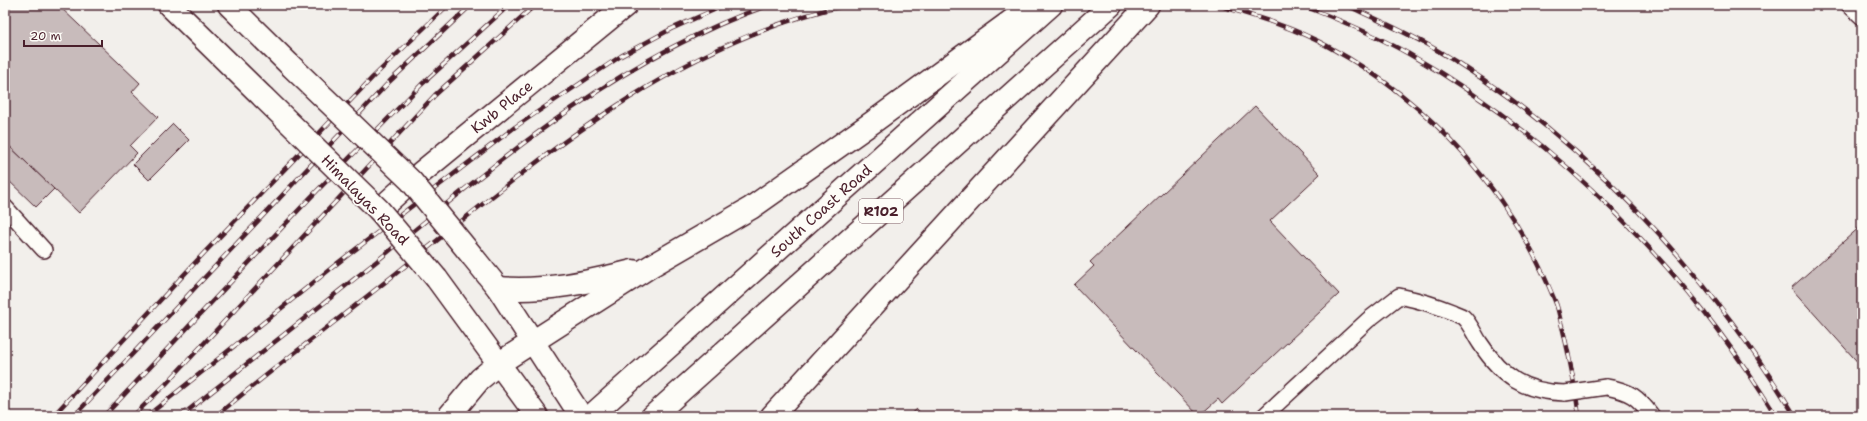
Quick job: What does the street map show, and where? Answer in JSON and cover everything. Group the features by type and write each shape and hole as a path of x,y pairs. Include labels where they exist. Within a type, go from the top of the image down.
{"main road":[{"name":"Himalayas Road","path":"169,5 379,210 437,280 537,416"},
{"path":"229,5 411,181 498,288 581,416"},
{"name":"Kwb Place","path":"379,210 411,181 626,5"},
{"name":"R102","path":"653,416 1110,6"},
{"path":"448,416 480,379 498,364 533,340 651,266 751,208 1037,9"},
{"name":"South Coast Road","path":"591,416 1037,9"},
{"path":"772,416 1141,12"},
{"path":"498,288 524,290 542,289 608,277 651,266"}],"lane":[{"path":"1849,5 1862,17"},
{"path":"5,207 44,250"},
{"path":"1264,416 1368,320 1399,296 1431,303 1463,318 1481,345 1501,370 1517,382 1531,389 1547,393 1565,393 1606,387 1623,390 1640,399 1652,416"}],"building":[{"path":"5,5 58,5 140,83 132,92 158,117 130,146 137,153 79,213 5,142"},
{"path":"1255,106 1320,174 1270,221 1339,294 1222,404 1218,399 1199,416 1074,285 1094,266 1090,262"},
{"path":"173,124 189,140 149,180 133,164"},
{"path":"5,142 54,189 36,207 5,177"},
{"path":"1862,225 1862,367 1791,288"},
{"path":"917,409 923,416 909,416"}],"railway":[{"path":"53,416 204,253 373,77 448,5"},
{"path":"74,416 390,81 471,5"},
{"path":"104,416 310,198 421,85 509,5"},
{"path":"133,416 166,384 435,95 535,5"},
{"path":"147,416 339,262 515,127 621,56 671,29 725,5"},
{"path":"181,416 377,261 514,150 562,115 661,53 714,27 769,5"},
{"path":"216,416 505,186 557,147 611,110 666,76 724,46 784,22 847,5"},
{"path":"1216,5 1259,18 1302,34 1329,47 1366,69 1401,95 1434,123 1464,154 1491,188 1516,224 1537,262 1555,301 1568,352 1579,416"},
{"path":"1301,5 1383,40 1409,54 1464,88 1516,126 1567,167 1615,212 1660,260 1702,310 1741,362 1776,416"},
{"path":"1346,5 1435,49 1489,84 1541,122 1590,165 1637,210 1681,259 1722,310 1760,362 1795,416"}]}
